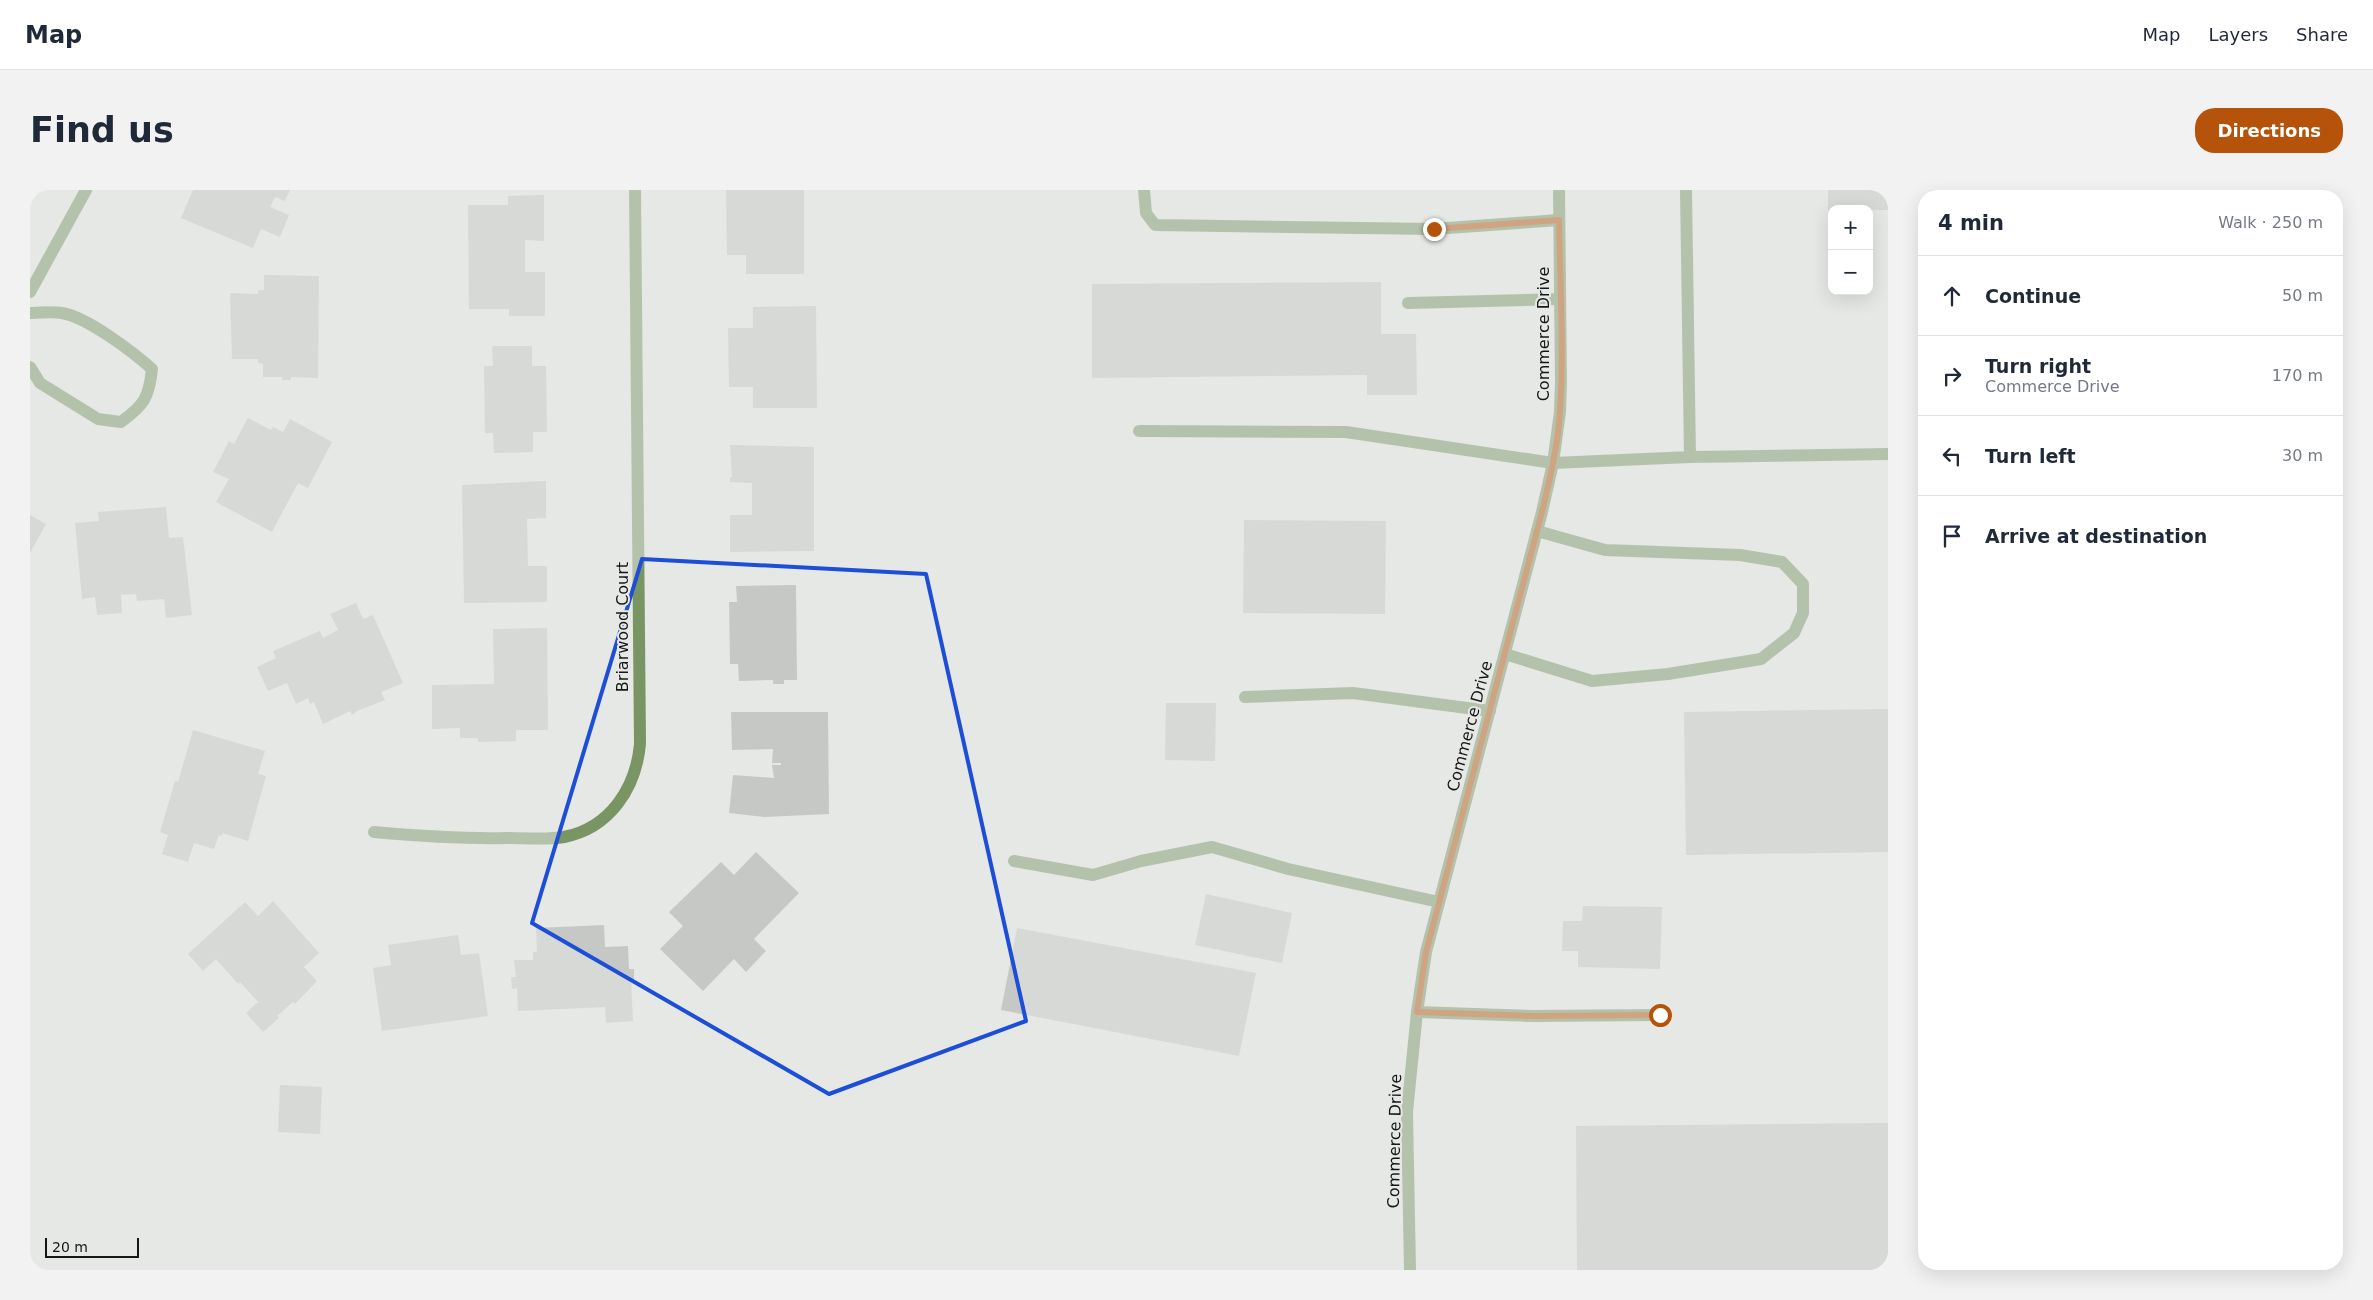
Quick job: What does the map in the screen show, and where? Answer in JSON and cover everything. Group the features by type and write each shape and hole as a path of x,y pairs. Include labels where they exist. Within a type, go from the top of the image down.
{"street":[{"path":"30,292 86,190"},
{"name":"Briarwood Court","path":"374,832 465,839 563,837 586,829 607,816 627,791 634,776 640,744 635,190"},
{"path":"1144,190 1146,213 1155,225 1434,229 1559,220"},
{"name":"Commerce Drive","path":"1410,1270 1408,1112 1417,1012 1426,952 1537,531 1553,463 1560,412 1559,190"},
{"path":"1686,190 1690,457"},
{"path":"1408,303 1560,299"},
{"path":"30,312 63,313 89,324 138,356 152,369 150,389 141,407 121,422 98,419 40,384 30,367"},
{"path":"1139,431 1346,432 1553,463 1690,457 1888,454"},
{"path":"1505,654 1592,681 1668,674 1761,659 1794,633 1803,613 1803,584 1782,562 1740,555 1604,550 1537,531"},
{"path":"1245,697 1353,693 1490,711"},
{"path":"1014,861 1093,875 1141,861 1212,847 1288,869 1439,902"},
{"path":"1417,1012 1532,1016 1660,1015"}],"highlighted area":[{"path":"642,559 926,574 1026,1021 829,1094 532,923"}],"building":[{"path":"193,190 290,190 285,201 275,197 270,207 289,215 280,237 261,229 253,248 181,218"},
{"path":"726,190 804,190 804,274 746,274 746,255 727,255"},
{"path":"1828,190 1888,190 1888,210 1873,210 1873,205 1828,205"},
{"path":"544,195 544,241 525,240 525,272 545,272 545,316 509,316 509,309 469,309 468,205 508,205 508,196"},
{"path":"264,275 319,276 318,378 291,377 291,380 282,380 282,377 263,377 263,364 258,363 258,359 232,359 230,293 258,294 258,290 264,290"},
{"path":"1381,282 1381,334 1416,334 1417,395 1367,395 1367,375 1092,378 1092,284"},
{"path":"816,306 817,408 753,408 753,387 729,387 728,328 753,328 753,307"},
{"path":"492,346 532,346 532,366 546,366 547,432 533,432 533,452 494,453 493,433 485,433 484,366 493,366"},
{"path":"248,418 271,430 273,427 283,432 290,419 332,442 308,488 298,483 272,532 216,502 229,479 213,472 229,441 234,444"},
{"path":"730,445 814,447 814,551 730,552 730,515 752,515 752,483 730,482 730,477 732,477"},
{"path":"546,481 546,518 527,519 528,566 547,566 547,602 464,603 462,485"},
{"path":"166,507 169,538 183,537 192,615 166,618 164,599 137,601 136,594 121,595 122,613 97,615 95,597 82,599 75,523 99,521 98,512"},
{"path":"30,515 46,524 30,553"},
{"path":"1244,520 1386,521 1385,614 1243,613"},
{"path":"796,585 797,680 784,680 784,684 773,684 773,680 739,681 738,664 730,664 729,602 737,602 736,586"},
{"path":"356,603 363,619 373,615 403,683 381,692 385,700 357,711 352,715 350,711 323,724 314,702 310,704 308,698 296,704 287,683 268,691 257,667 276,658 273,651 320,631 323,638 338,630 330,614"},
{"path":"547,628 548,730 516,730 516,741 478,742 478,738 460,738 460,728 432,729 432,685 494,684 493,629"},
{"path":"1166,703 1216,703 1215,761 1165,760"},
{"path":"1888,709 1888,852 1686,855 1684,712"},
{"path":"731,712 828,712 829,814 765,817 729,813 733,775 774,778 772,765 781,765 781,763 772,763 773,749 732,750"},
{"path":"193,730 265,751 258,774 266,776 248,841 222,833 222,836 219,835 214,849 194,843 188,862 162,854 168,835 160,832 175,781 178,782"},
{"path":"756,852 799,893 754,939 766,951 746,972 734,959 703,991 660,949 683,926 669,912 721,862 734,875"},
{"path":"1206,894 1292,913 1282,963 1195,945"},
{"path":"273,901 319,953 304,967 317,981 295,1004 293,1002 277,1016 279,1018 263,1032 246,1013 258,1002 240,982 238,984 216,959 203,971 188,954 245,902 258,916"},
{"path":"1583,906 1662,907 1660,969 1578,967 1578,951 1562,951 1563,921 1582,921"},
{"path":"604,925 605,947 628,946 629,969 634,969 634,981 631,981 633,1021 606,1023 605,1007 518,1011 517,988 512,989 511,977 516,977 514,960 533,960 533,952 537,952 536,928"},
{"path":"1017,928 1256,973 1239,1056 1001,1010"},
{"path":"458,935 461,955 479,953 488,1016 382,1031 373,968 391,965 388,945"},
{"path":"280,1085 322,1087 320,1134 278,1132"},
{"path":"1888,1123 1888,1270 1577,1270 1576,1126"}],"route":[{"path":"1434,229 1559,220 1561,382 1560,412 1553,463 1542,512 1426,952 1417,1012 1532,1016 1660,1015"}]}
